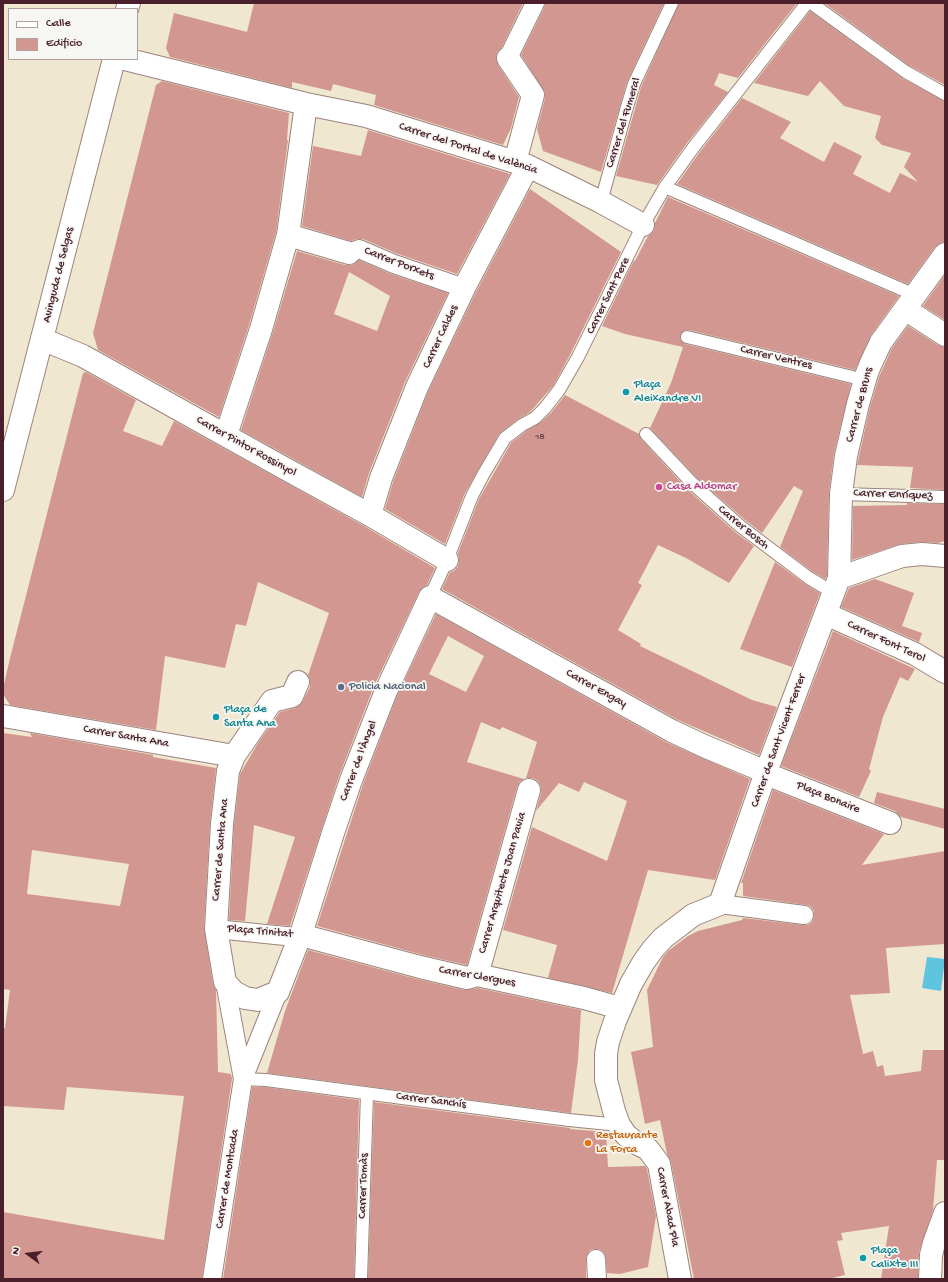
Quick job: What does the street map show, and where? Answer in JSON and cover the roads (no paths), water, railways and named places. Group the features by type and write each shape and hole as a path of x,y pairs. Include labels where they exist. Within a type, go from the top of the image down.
{"street":[{"path":"508,58 535,3"},
{"name":"Carrer Caldes","path":"370,515 381,478 409,406 522,164 533,95 508,58"},
{"name":"Avinguda de Selgas","path":"3,490 114,60"},
{"name":"Carrer del Portal de València","path":"129,60 306,104 366,116 522,164 601,202 643,225"},
{"path":"226,435 261,329 288,235 306,104"},
{"name":"Carrer Porxets","path":"288,235 349,253 359,249 394,264 464,288"},
{"name":"Carrer de Bruns","path":"836,586 841,494 846,456 865,380 871,363 882,342 945,254"},
{"path":"910,302 945,335"},
{"name":"Carrer Pintor Rossinyol","path":"42,339 83,356 370,515 447,560"},
{"path":"836,586 902,556 922,554 945,556"},
{"name":"Carrer de Sant Vicent Ferrer","path":"720,904 766,772 836,586"},
{"name":"Carrer Engay","path":"430,596 672,731 766,772"},
{"name":"Carrer de l'Àngel","path":"278,992 307,935 333,833 351,780 386,691 430,596"},
{"name":"Carrer Font Terol","path":"826,614 915,654 945,672"},
{"path":"231,764 272,701 292,696 298,682"},
{"name":"Carrer Santa Ana","path":"3,716 231,764"},
{"name":"Carrer de Santa Ana","path":"225,982 216,928 219,859 231,764"},
{"name":"Plaça Bonaire","path":"766,772 774,777 890,822"},
{"name":"Carrer Arquitecte Joan Pavia","path":"477,975 529,790"},
{"name":"Carrer Abad Pla","path":"680,1279 659,1164 648,1149 636,1143 626,1135 619,1125 606,1080 608,1042 611,1030 631,984 643,963 663,938 693,915 720,904 804,915"},
{"name":"Plaça Trinitat","path":"216,928 295,937 307,935"},
{"name":"Carrer Clergues","path":"307,935 420,967 468,978 477,975 584,998 620,1008"},
{"path":"225,982 234,992 245,998 258,1000 278,992"},
{"path":"225,982 243,1079"},
{"path":"243,1079 278,992"},
{"name":"Carrer de Montcada","path":"212,1279 243,1079"},
{"path":"930,1279 931,1255 945,1213"},
{"path":"596,1259 597,1279"}],"lane":[{"name":"Carrer del Fumeral","path":"601,202 634,84 672,3"},
{"name":"Carrer Sant Pere","path":"430,596 447,560 472,496 505,438 540,414 568,376 596,323 643,225 665,187 693,148 807,3"},
{"path":"811,3 906,72 945,94"},
{"path":"665,187 910,302"},
{"name":"Carrer Ventres","path":"687,337 865,380"},
{"name":"Carrer Bosch","path":"646,434 697,488 740,526 803,574 836,586"},
{"name":"Carrer Enríquez","path":"841,494 945,497"},
{"name":"Carrer Sanchís","path":"243,1079 266,1080 367,1094 443,1102 569,1120 619,1125"},
{"name":"Carrer Tomàs","path":"361,1279 367,1094"}],"water":[{"path":"927,957 945,959 941,991 922,988"}],"place":[{"name":"Plaça Aleixandre VI","path":"626,392"},
{"name":"Casa Aldomar","path":"659,487"},
{"name":"Policia Nacional","path":"341,687"},
{"name":"Plaça de Santa Ana","path":"216,717"},
{"name":"Restaurante La Forca","path":"588,1143"},
{"name":"Plaça Calixte III","path":"863,1258"}]}
